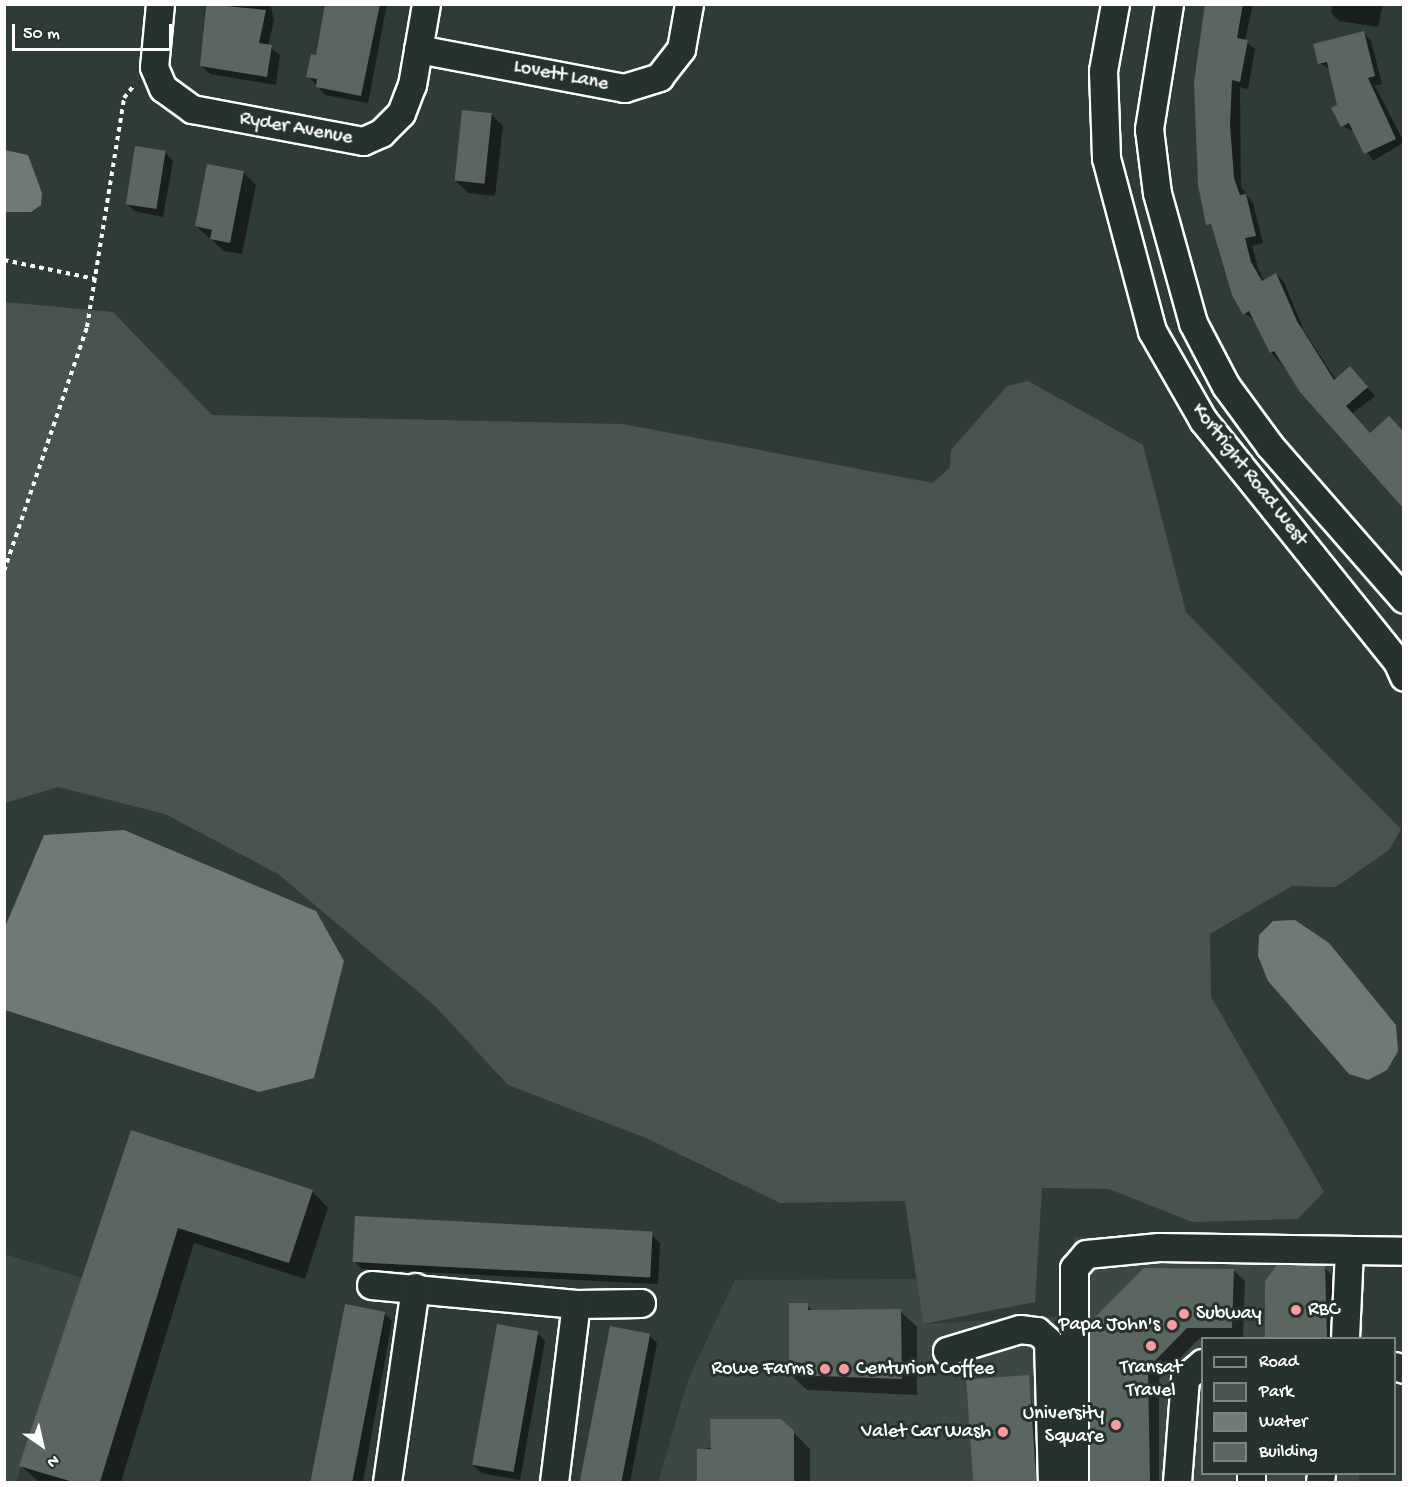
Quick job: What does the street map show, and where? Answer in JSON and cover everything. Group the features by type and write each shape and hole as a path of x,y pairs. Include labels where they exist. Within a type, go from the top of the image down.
{"street":[{"path":"158,75 160,4"},
{"name":"Ryder Avenue","path":"158,75 163,88 192,109 363,141 381,133 401,113 418,49 426,4"},
{"name":"Lovett Lane","path":"418,49 624,88 660,77 681,49 689,4"},
{"name":"Kortright Road West","path":"1115,4 1103,71 1106,158 1152,331 1203,420 1404,677"},
{"name":"Kortright Road West","path":"1169,4 1149,129 1157,194 1193,323 1226,386 1270,446 1404,599"},
{"path":"1074,1482 1074,1268 1086,1254 1159,1247 1404,1251"},
{"path":"1345,1337 1349,1250"},
{"path":"371,1285 415,1287 576,1304 641,1303"},
{"path":"387,1482 415,1287"},
{"path":"554,1482 576,1304"},
{"path":"947,1351 1020,1329 1037,1331 1048,1341 1052,1482"},
{"path":"1177,1482 1185,1377 1201,1365"}],"path":[{"path":"4,571 87,327 124,98 139,81 158,75"},
{"path":"4,260 95,279"}],"shaded area":[{"path":"1074,1237 1366,1244 1363,1337 1201,1337 1201,1475 1359,1475 1359,1482 658,1482 688,1380 735,1280 916,1279 923,1324 1071,1316"},
{"path":"4,1254 83,1278 16,1482 4,1482"}],"green space":[{"path":"5,302 113,312 212,415 623,424 933,483 950,467 951,450 1007,386 1028,381 1143,445 1186,612 1401,829 1389,850 1336,887 1292,886 1210,934 1211,997 1324,1192 1298,1219 1192,1222 1109,1189 1042,1188 1035,1302 923,1324 905,1201 780,1203 646,1138 508,1085 435,1006 278,874 165,814 58,787 5,803"}],"water":[{"path":"5,150 28,155 42,193 41,205 31,212 5,212"},
{"path":"124,830 316,911 344,961 314,1078 259,1092 5,1010 5,927 44,835"},
{"path":"1295,920 1329,943 1396,1025 1398,1051 1387,1070 1368,1080 1349,1074 1268,981 1258,956 1259,935 1273,921"}],"building":[{"path":"206,4 266,10 259,43 272,45 267,77 200,66"},
{"path":"325,4 380,4 361,96 316,87 317,79 306,77 311,54 316,55"},
{"path":"1205,4 1243,4 1237,38 1248,40 1240,82 1232,80 1230,124 1234,178 1240,195 1246,194 1256,236 1245,238 1251,262 1262,281 1276,273 1297,321 1334,380 1350,366 1368,387 1346,406 1370,433 1389,416 1404,432 1404,509 1300,392 1274,351 1270,353 1249,311 1243,315 1232,295 1211,224 1206,225 1198,185 1194,82"},
{"path":"1364,31 1375,76 1368,78 1396,139 1364,154 1349,123 1341,127 1331,108 1337,105 1327,62 1318,64 1313,44"},
{"path":"462,110 492,113 484,184 455,181"},
{"path":"135,146 166,151 156,209 126,204"},
{"path":"207,164 244,171 230,243 210,239 212,230 195,226"},
{"path":"131,1130 313,1190 289,1263 178,1228 100,1482 73,1482 19,1466"},
{"path":"355,1216 653,1232 650,1278 353,1262"},
{"name":"RBC","path":"1277,1265 1325,1265 1327,1337 1265,1337 1265,1281"},
{"name":"University Square","path":"1144,1268 1234,1269 1232,1328 1187,1328 1148,1368 1150,1482 1090,1482 1090,1322"},
{"path":"789,1303 808,1303 808,1310 901,1309 902,1379 789,1375"},
{"path":"345,1304 385,1312 352,1482 310,1482"},
{"path":"497,1324 538,1331 514,1472 472,1465"},
{"path":"610,1326 650,1334 621,1482 580,1482"},
{"name":"Valet Car Wash","path":"1029,1375 1036,1482 973,1482 966,1379"},
{"path":"710,1419 781,1419 794,1431 794,1482 697,1482 697,1449 711,1449"}],"place":[{"name":"RBC","path":"1296,1310"},
{"name":"Subway","path":"1184,1314"},
{"name":"Papa John's","path":"1172,1325"},
{"name":"Transat Travel","path":"1151,1346"},
{"name":"Rowe Farms","path":"825,1369"},
{"name":"Centurion Coffee","path":"844,1369"},
{"name":"University Square","path":"1116,1425"},
{"name":"Valet Car Wash","path":"1003,1432"}]}
